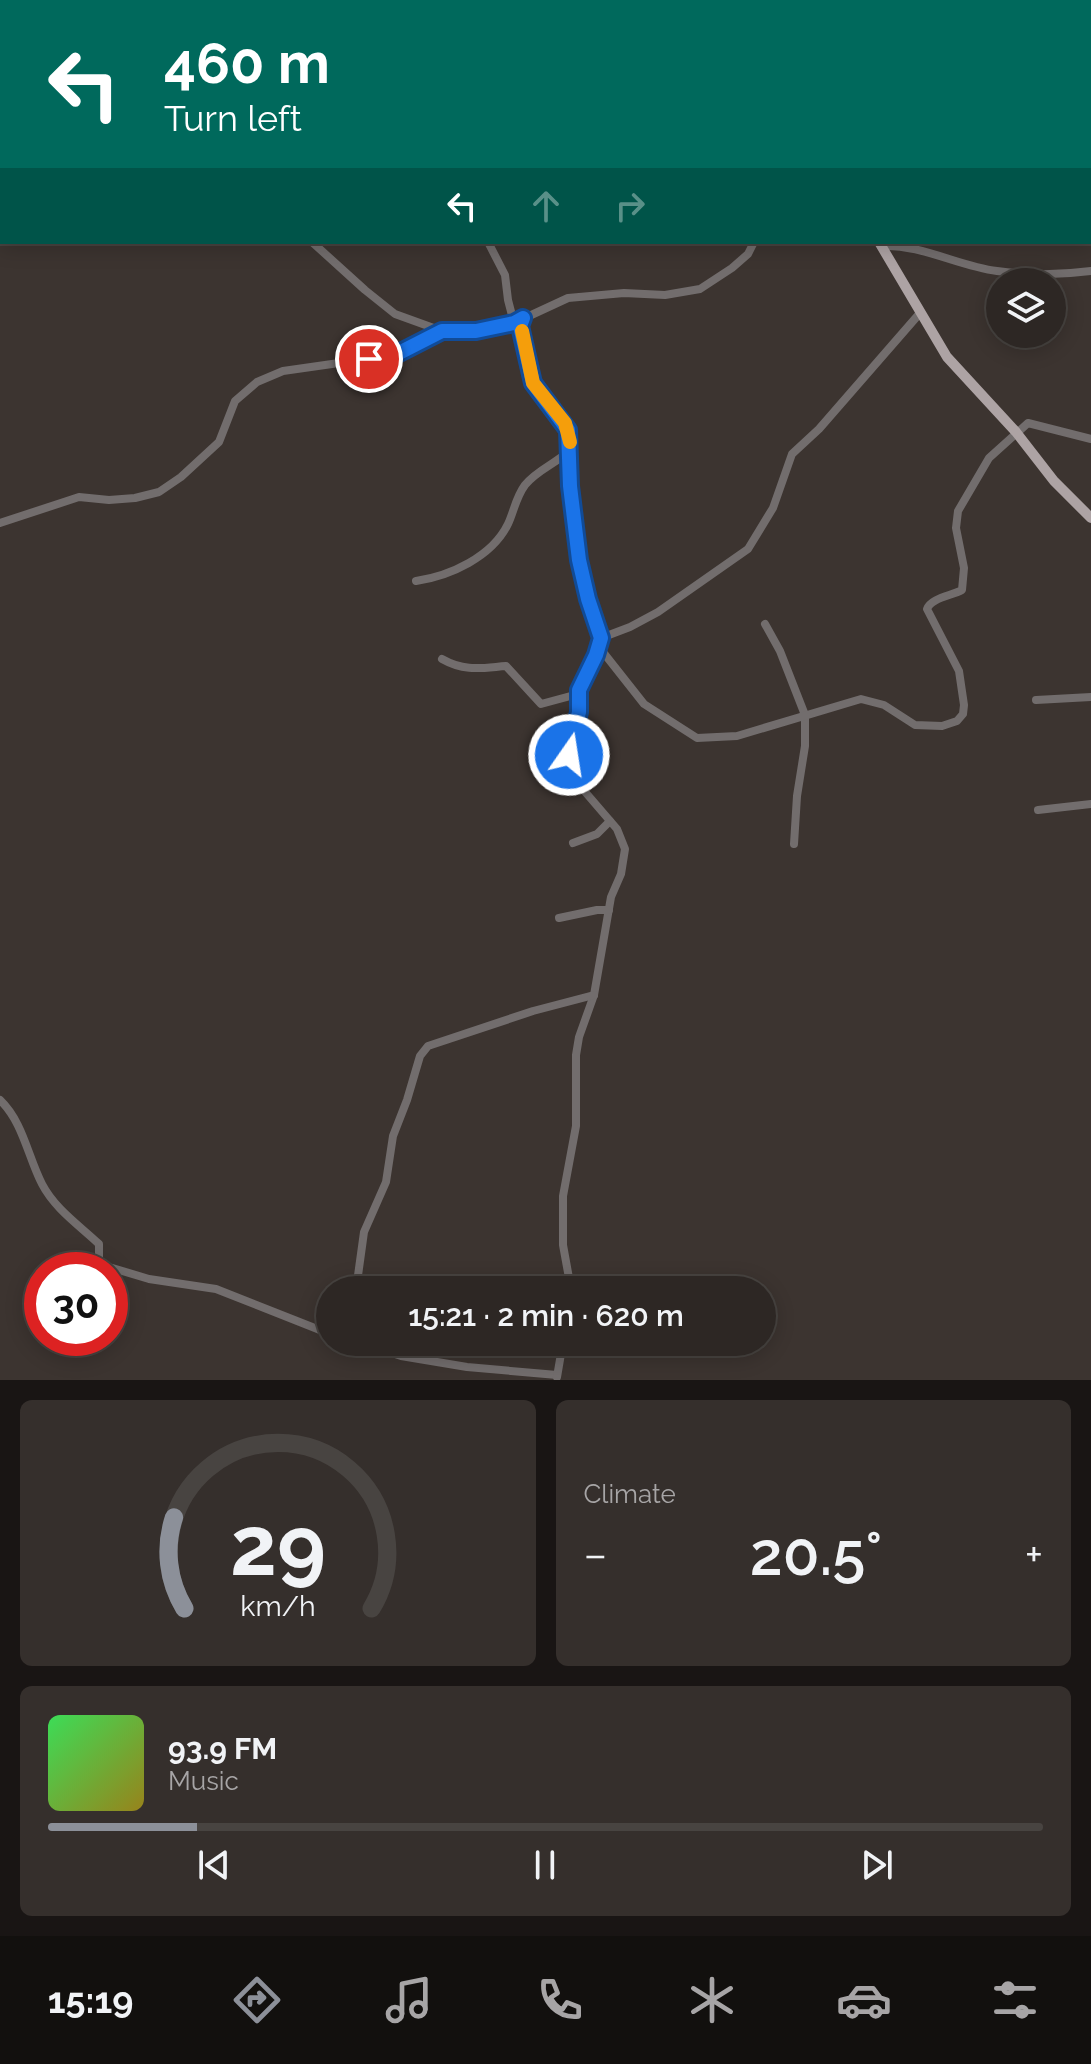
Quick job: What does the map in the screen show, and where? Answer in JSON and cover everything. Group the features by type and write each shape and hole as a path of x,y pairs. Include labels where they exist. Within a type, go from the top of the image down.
{"main road":[{"path":"880,244 947,357 1016,432 1054,481 1091,518"}],"street":[{"path":"314,244 395,314 442,331 476,331 519,321 568,298 624,293 665,295 700,289 732,268 748,254 753,244"},
{"path":"489,244 505,275 508,300 519,321 533,383 565,423 569,437 570,486 579,560 600,642 644,704 697,738 737,736 861,699 884,705 901,718 927,727 957,721 963,714 964,705 959,671 927,606 962,590 964,568 956,528 958,511 989,458 1016,432 1031,423 1091,439"},
{"path":"880,244 911,248 996,271 1073,274 1091,271"},
{"path":"569,1276 563,1250 563,1196 576,1126 574,1103 578,1041 594,995 611,897 621,874 625,849 610,821 574,779 570,765 570,741 579,712 578,694 600,642 658,612 748,549 773,508 792,454 819,429 920,313"},
{"path":"0,523 79,497 109,500 159,492 181,477 219,442 235,401 257,382 283,371 395,355 442,331"},
{"path":"416,581 458,568 491,547 507,527 517,498 527,482 540,469 569,451"},
{"path":"765,624 804,706 805,746 794,844"},
{"path":"442,659 471,670 506,666 541,704 578,694"},
{"path":"1036,700 1091,697"},
{"path":"1038,810 1091,804"},
{"path":"573,843 597,834 610,821"},
{"path":"559,918 609,910"},
{"path":"358,1276 364,1232 386,1182 393,1136 420,1056 428,1046 533,1011 594,995"},
{"path":"0,1100 19,1130 53,1202 99,1244 99,1264 149,1279 216,1289 316,1328"},
{"path":"401,1356 557,1377 561,1356"}],"slow traffic":[{"path":"522,331 533,383 565,423 570,442"}],"route":[{"path":"369,359 395,355 442,331 476,331 514,323 523,318 520,326 533,383 568,430 570,486 579,560 601,638 579,690 579,712 569,755"}]}
